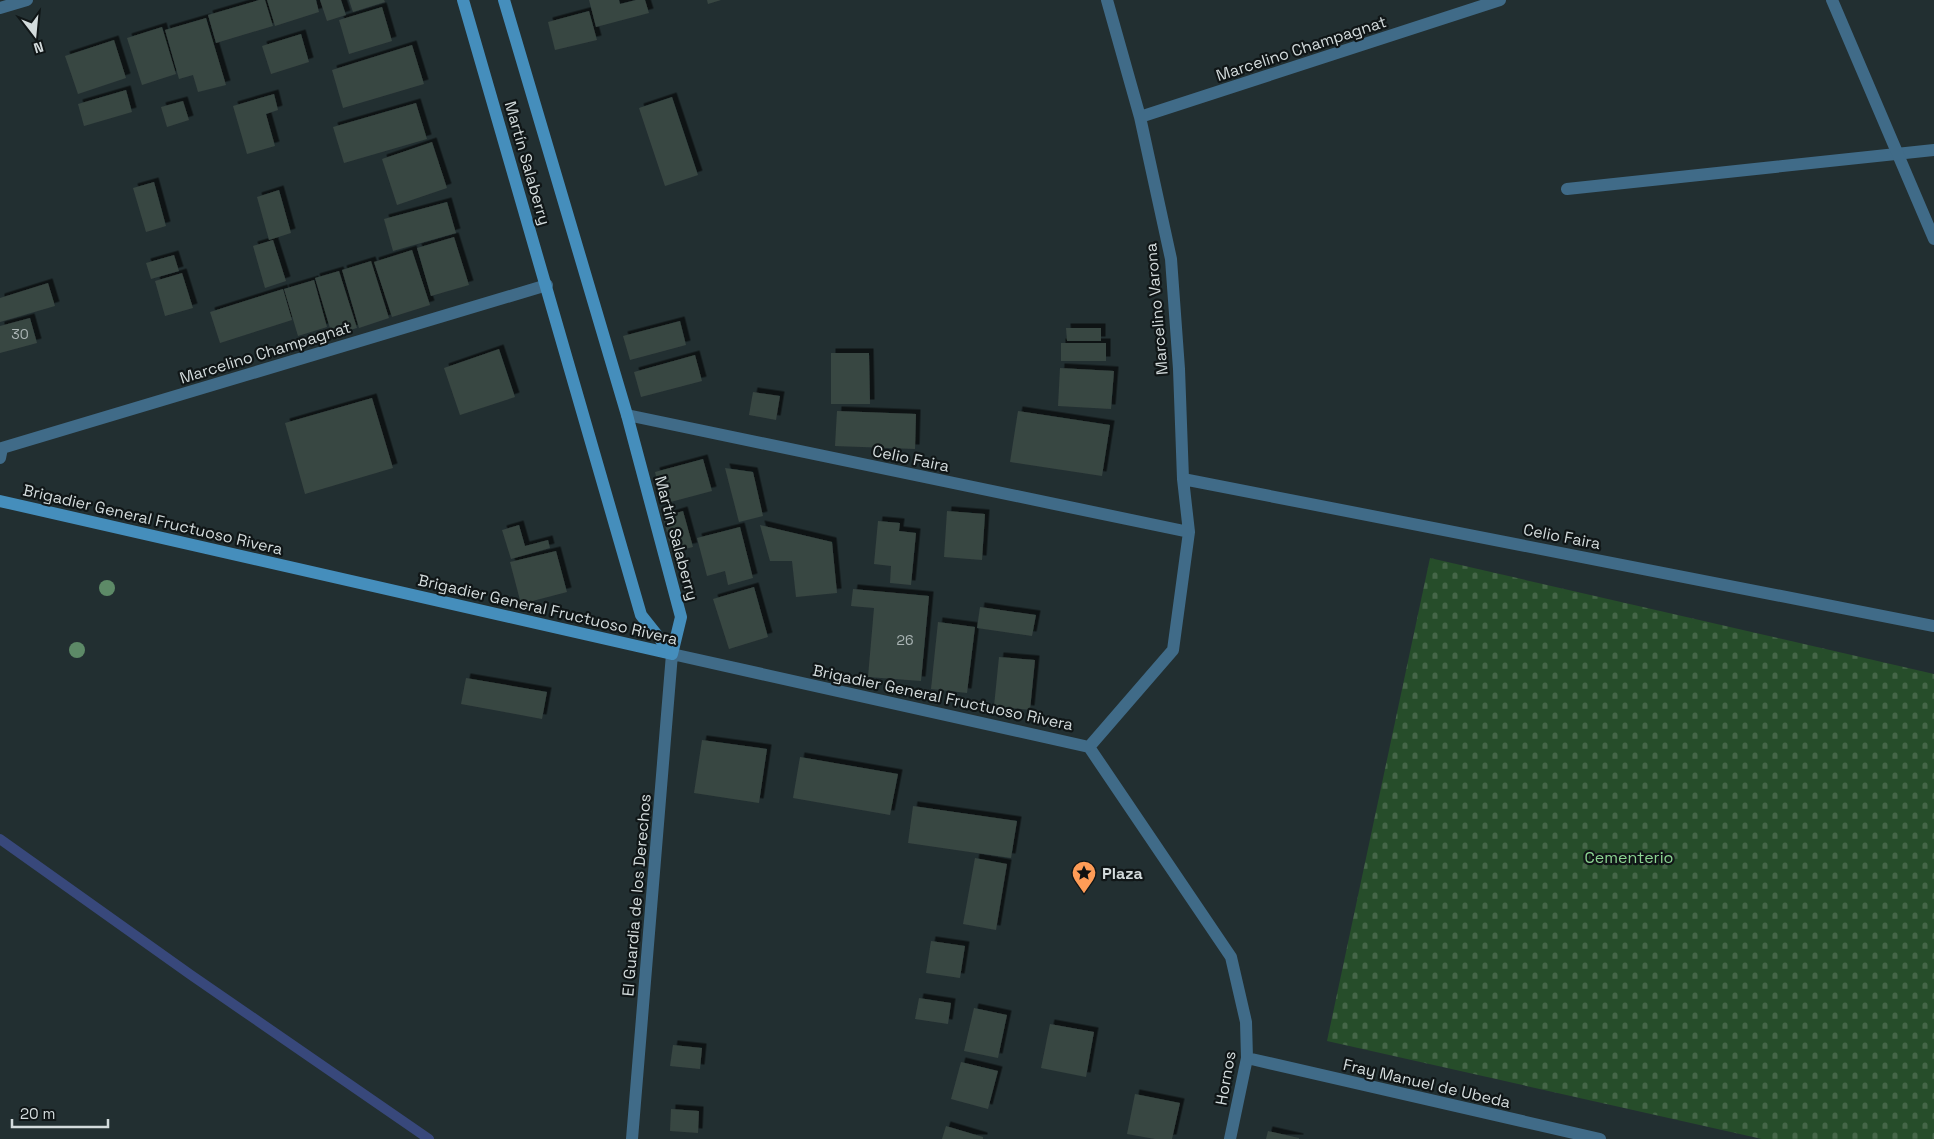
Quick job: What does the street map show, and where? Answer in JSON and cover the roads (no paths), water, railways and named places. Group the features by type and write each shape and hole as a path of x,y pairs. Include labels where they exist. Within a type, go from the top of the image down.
{"street":[{"path":"0,8 27,0"},
{"name":"Martín Salaberry","path":"463,0 641,615 672,654"},
{"name":"Martín Salaberry","path":"504,0 627,415 680,617 672,654"},
{"name":"Marcelino Varona","path":"1089,746 1173,650 1188,532 1183,479 1179,369 1171,259 1140,117 1107,0"},
{"name":"Marcelino Champagnat","path":"1140,117 1500,0"},
{"path":"1832,0 1934,239"},
{"path":"1567,190 1934,150"},
{"name":"Marcelino Champagnat","path":"1,449 547,286"},
{"name":"Celio Faira","path":"627,415 1188,532"},
{"name":"Celio Faira","path":"1183,479 1934,626"},
{"name":"Brigadier General Fructuoso Rivera","path":"0,501 672,654 1089,746"},
{"name":"El Guardia de los Derechos","path":"632,1139 672,654"},
{"name":"Hornos","path":"1089,746 1231,956 1246,1022 1247,1058 1230,1139"},
{"name":"Fray Manuel de Ubeda","path":"1247,1058 1600,1139"}],"waterway":[{"path":"0,839 191,975 429,1139"}],"place":[{"name":"Plaza","path":"1084,894"}],"park label":[{"name":"Cementerio","path":"1629,857"}]}
